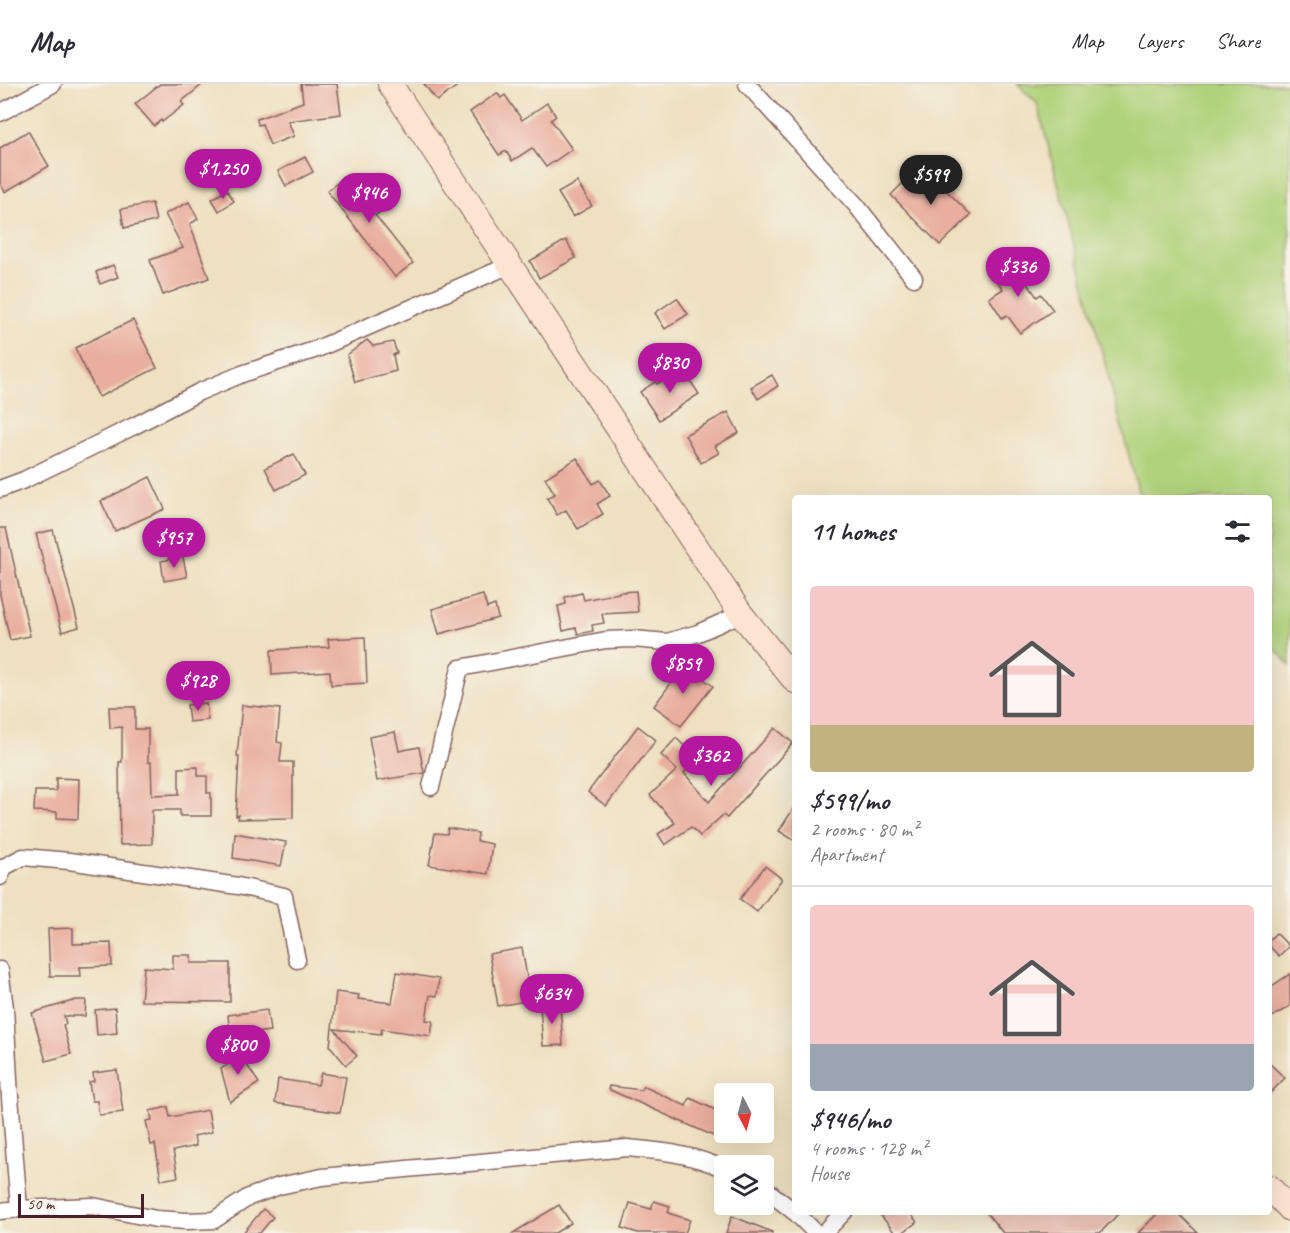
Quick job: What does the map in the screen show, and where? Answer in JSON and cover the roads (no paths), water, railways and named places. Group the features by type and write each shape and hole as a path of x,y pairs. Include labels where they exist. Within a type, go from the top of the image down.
{"street":[{"path":"0,113 53,84"},
{"path":"390,84 741,614 792,677"},
{"path":"747,84 856,205 914,278"},
{"path":"0,489 24,480 199,392 242,374 317,349 510,265"},
{"path":"431,788 460,668 606,640 633,639 667,642 698,633 741,614"},
{"path":"0,877 4,867 23,857 69,861 238,886 284,896 297,960"},
{"path":"0,969 5,1008 19,1209"},
{"path":"0,1211 93,1206 156,1219 216,1226 249,1197 279,1185 322,1177 627,1148 670,1152 714,1164"},
{"path":"1272,1190 1290,1209"},
{"path":"774,1196 792,1210"},
{"path":"798,1215 816,1233"},
{"path":"824,1233 841,1215"}]}
